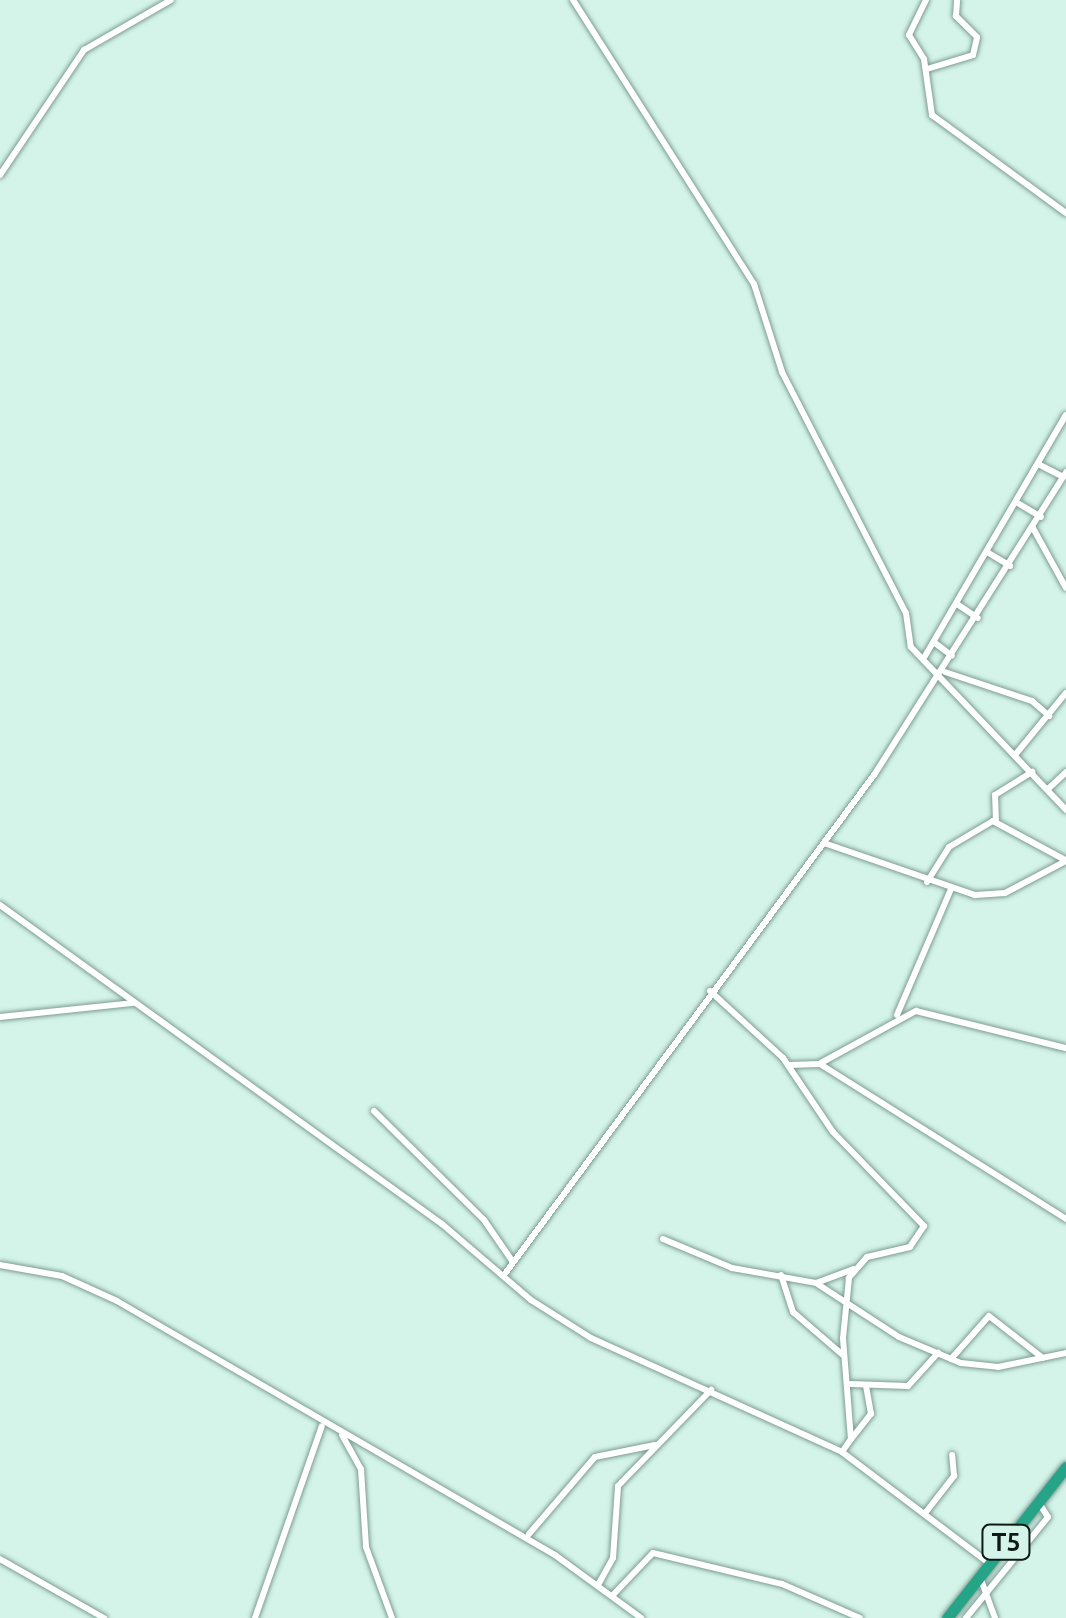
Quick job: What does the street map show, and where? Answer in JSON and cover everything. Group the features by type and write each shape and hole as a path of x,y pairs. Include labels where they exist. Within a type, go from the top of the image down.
{"highway":[{"name":"T5","path":"947,1618 1066,1467"}],"street":[{"path":"0,176 84,50 171,0"},
{"path":"573,0 754,284 782,372 906,614 911,647 944,671 1066,810"},
{"path":"926,0 909,35 926,70 935,119 1066,213"},
{"path":"926,70 973,54 977,37 956,16 957,0"},
{"path":"925,656 1066,414"},
{"path":"504,1275 824,843 944,671 1065,475 1038,464"},
{"path":"1016,502 1040,516"},
{"path":"1034,528 1066,588"},
{"path":"987,552 1010,566"},
{"path":"957,604 978,618"},
{"path":"935,642 952,656"},
{"path":"944,671 1032,700 1049,716"},
{"path":"1016,755 1066,693"},
{"path":"996,822 995,796 1032,772"},
{"path":"1048,789 1066,772"},
{"path":"927,882 949,847 996,822"},
{"path":"996,822 1066,861"},
{"path":"824,843 951,889 1004,893 1066,861"},
{"path":"789,1065 818,1064 897,1015 951,889"},
{"path":"0,905 591,1338 842,1452 990,1563"},
{"path":"710,992 789,1065 833,1132 924,1226 910,1248 816,1283"},
{"path":"0,1018 136,1003"},
{"path":"897,1015 1002,1026 1066,1048"},
{"path":"818,1064 1066,1220"},
{"path":"374,1111 484,1220 513,1262"},
{"path":"662,1239 732,1268 816,1283 950,1359 998,1367 1066,1353"},
{"path":"0,1265 112,1299 598,1586 641,1618"},
{"path":"851,1438 852,1384 844,1356 844,1299 854,1268"},
{"path":"781,1275 792,1312 844,1356"},
{"path":"950,1359 989,1316 1043,1358"},
{"path":"852,1384 908,1386 938,1354"},
{"path":"842,1452 871,1412 866,1386"},
{"path":"598,1586 613,1558 616,1488 711,1390"},
{"path":"255,1618 322,1426"},
{"path":"342,1434 361,1468 366,1546 392,1618"},
{"path":"528,1534 596,1457 655,1445"},
{"path":"926,1512 954,1476 952,1455"},
{"path":"966,1618 1049,1515 1038,1502"},
{"path":"612,1596 653,1553 782,1584 860,1618"},
{"path":"0,1559 104,1618"},
{"path":"980,1576 983,1595 996,1618"},
{"path":"620,1618 629,1609"}]}
